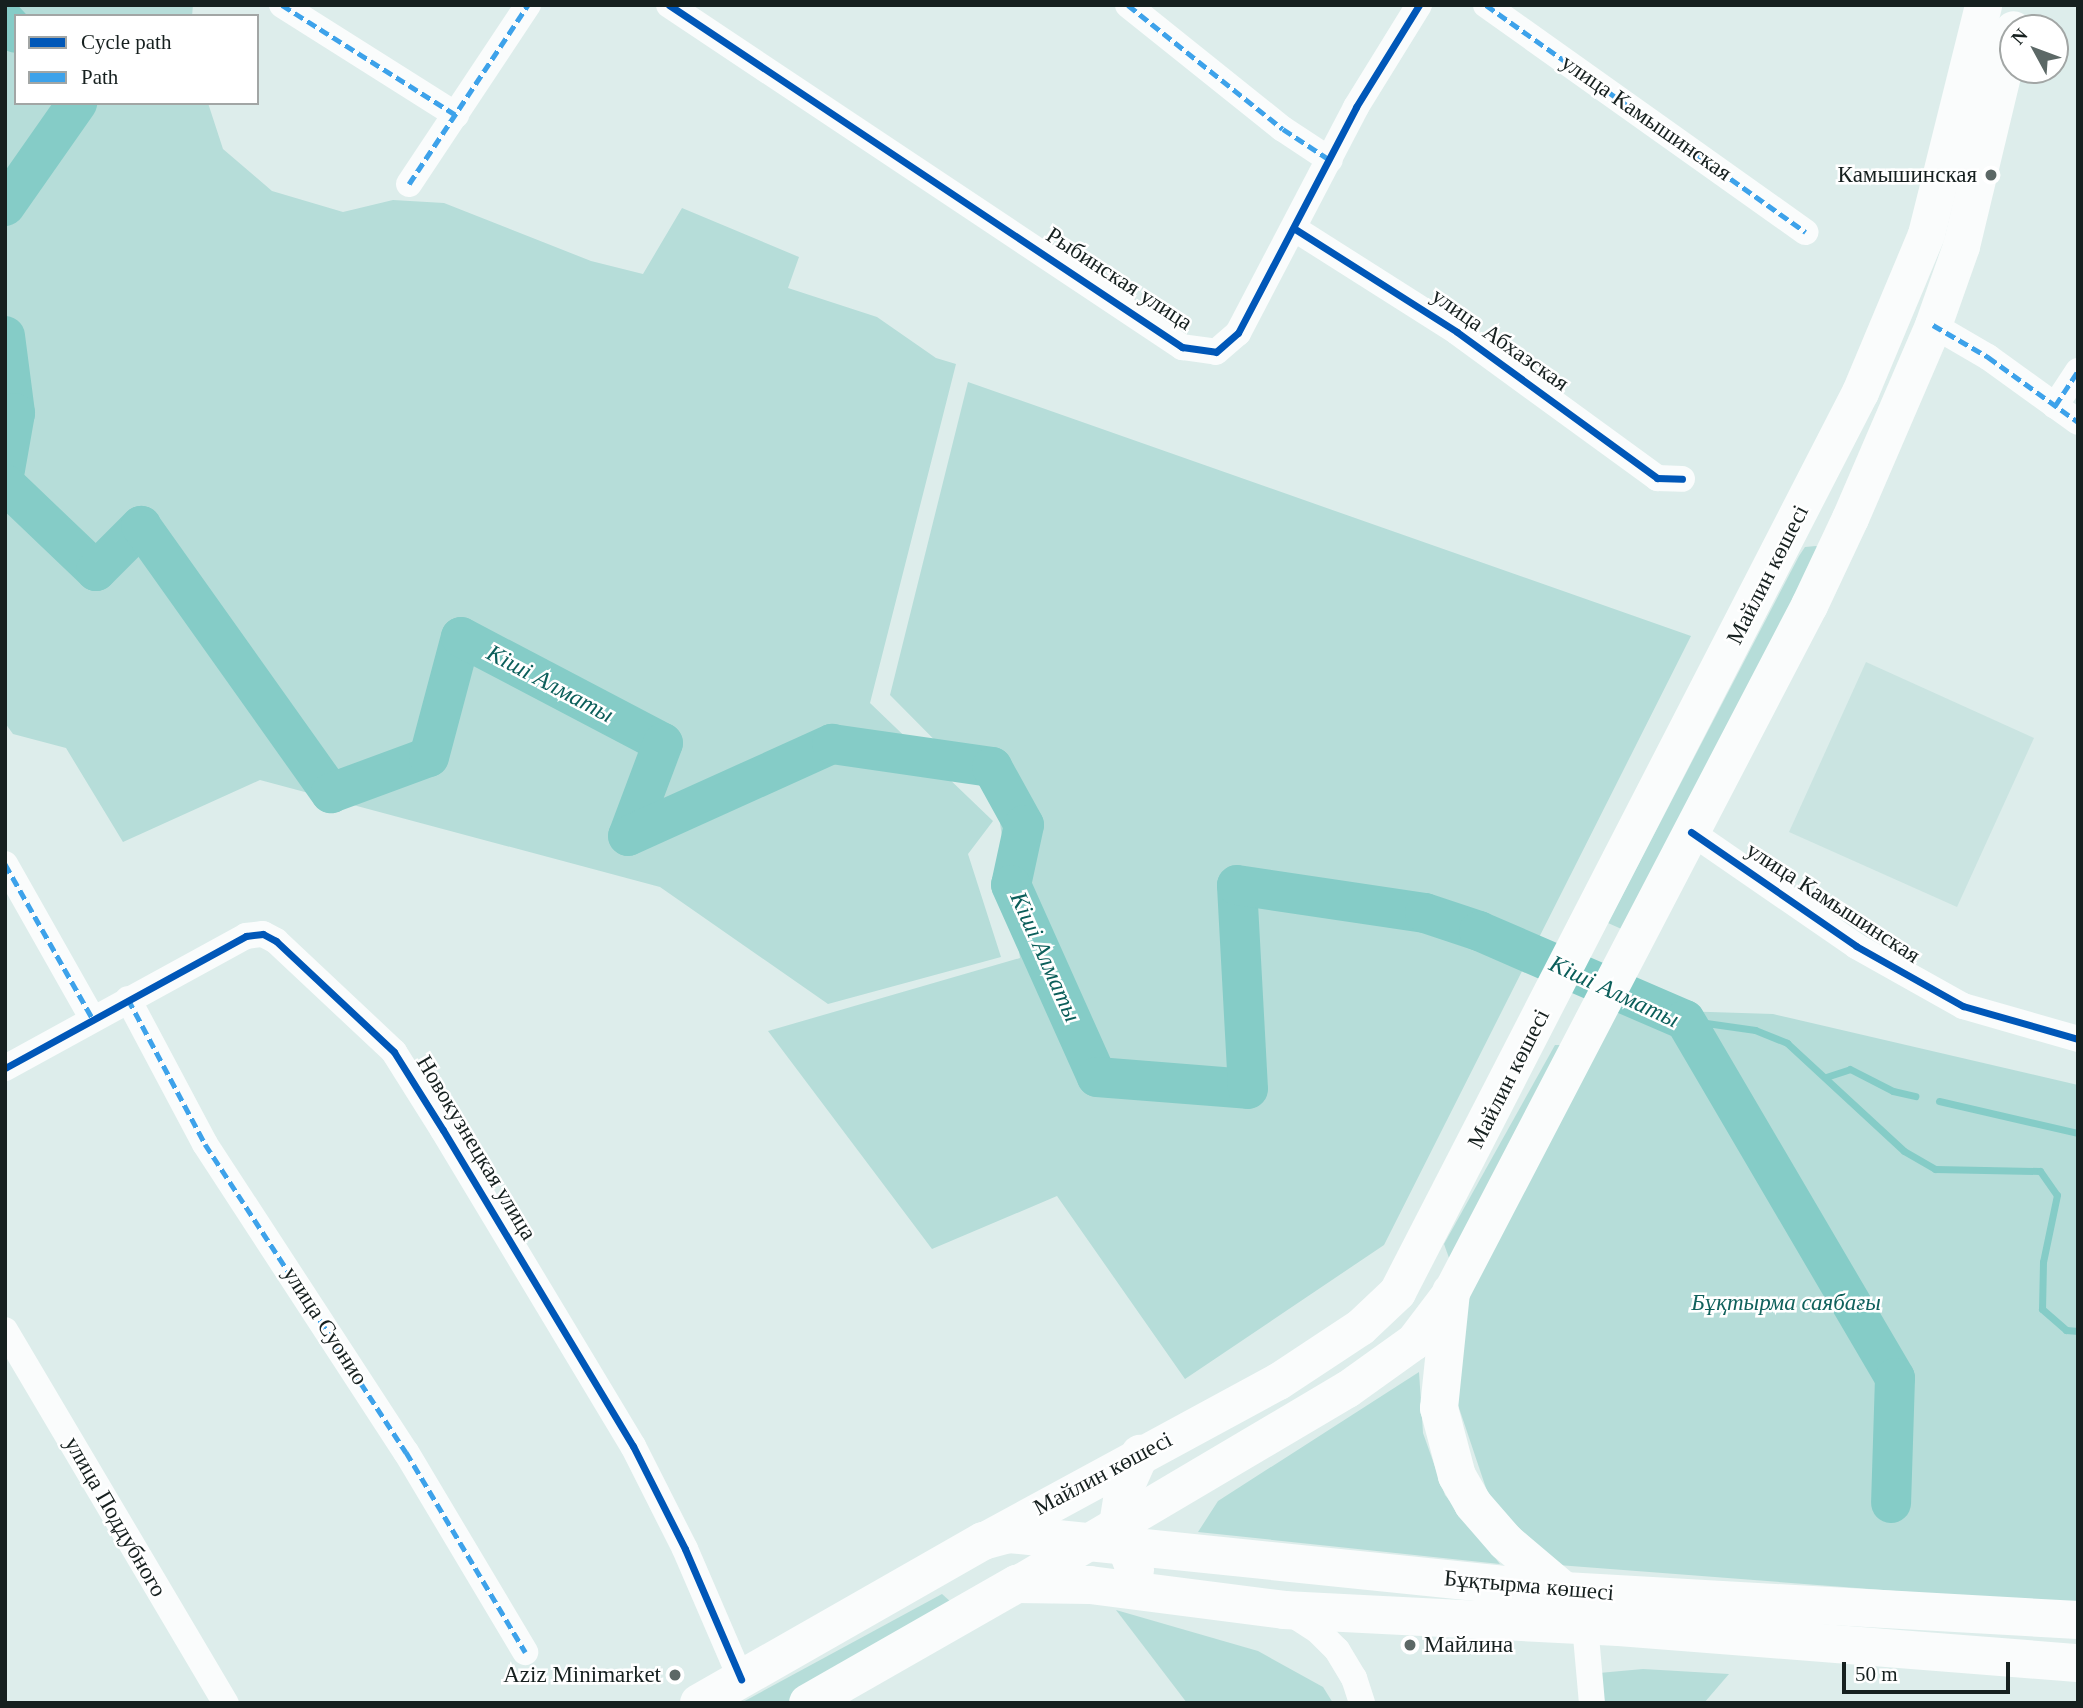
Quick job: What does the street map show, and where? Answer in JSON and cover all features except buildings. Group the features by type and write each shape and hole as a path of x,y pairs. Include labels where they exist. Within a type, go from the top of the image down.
{"main road":[{"name":"Майлин көшесі","path":"699,1703 983,1541 1278,1381 1360,1327 1397,1292 1788,538 1902,295 1926,234 1983,5"},
{"name":"Майлин көшесі","path":"808,1703 1017,1584 1109,1539 1347,1389 1414,1341 1451,1292 1809,605 1933,326 1961,246 2000,84"},
{"path":"1451,1292 1439,1408 1457,1476 1474,1504 1506,1542 1564,1591"},
{"path":"1140,1454 1123,1492 1109,1539 1152,1592"},
{"name":"Бұқтырма көшесі","path":"983,1541 1009,1534 1109,1539 1564,1591 2078,1620"},
{"name":"Бұқтырма көшесі","path":"1017,1584 1090,1585 1284,1609 1585,1625 2078,1663"}],"street":[{"path":"282,5 456,116"},
{"path":"409,184 528,5"},
{"name":"Рыбинская улица","path":"669,5 1182,347 1216,352 1238,333 1330,160 1419,5"},
{"path":"1128,5 1283,129 1330,160"},
{"name":"улица Камышинская","path":"1486,5 1805,232"},
{"name":"улица Абхазская","path":"1294,229 1457,332 1657,478 1682,479"},
{"path":"1933,326 1988,357 2078,422"},
{"path":"2055,406 2078,372"},
{"name":"улица Камышинская","path":"1690,832 1856,946 1963,1006 2078,1039"},
{"path":"5,864 92,1018"},
{"name":"Новокузнецкая улица","path":"5,1068 246,936 263,934 394,1052 633,1446 685,1549 741,1679"},
{"name":"улица Суонио","path":"128,999 205,1144 406,1452 525,1652"},
{"name":"улица Поддубного","path":"5,1330 226,1703"},
{"path":"1284,1609 1318,1630 1337,1650 1354,1678 1362,1703"},
{"path":"1585,1625 1592,1703"}],"shaded area":[{"path":"1866,662 2034,738 1957,907 1789,832"}],"green space":[{"path":"5,5 193,5 192,14 14,14 14,105 209,105 223,149 272,191 343,212 393,200 444,203 591,261 643,274 682,208 799,257 788,288 877,317 936,358 956,364 870,703 993,821 968,854 1001,957 828,1004 660,887 260,780 123,842 66,748 13,734 5,723"},
{"path":"968,382 1691,636 1384,1245 1185,1379 1057,1196 932,1249 768,1031 1020,958 997,803 890,695"},
{"path":"1816,546 1822,550 1626,931 1608,923 1799,556 1805,547"},
{"name":"Бұқтырма саябағы","path":"1616,1009 1773,1014 2078,1085 2078,1605 1558,1565 1490,1500 1458,1405 1460,1310"},
{"path":"1555,1045 1567,1045 1453,1269 1444,1244"},
{"path":"1419,1372 1423,1433 1445,1495 1500,1564 1198,1532 1218,1501"},
{"path":"942,1594 952,1603 787,1703 741,1703"},
{"path":"1116,1610 1258,1651 1323,1687 1333,1703 1187,1703"},
{"path":"1643,1669 1729,1674 1704,1703 1601,1703 1599,1673"}],"waterway":[{"name":"Кіші Алматы","path":"5,21 14,31"},
{"name":"Кіші Алматы","path":"5,206 76,105"},
{"name":"Кіші Алматы","path":"5,336 15,413 5,470"},
{"name":"Кіші Алматы","path":"5,484 96,571 141,526 331,793 429,757 461,637 663,743 628,836 832,744 992,767 1024,825 1011,885 1097,1077 1248,1089 1237,885 1425,913 1479,931 1685,1020 1895,1378 1891,1503"},
{"path":"1685,1020 1755,1030 1787,1043 1904,1151 1935,1169 2040,1171 2057,1195 2043,1262 2042,1309 2066,1330 2078,1331"},
{"path":"1826,1077 1850,1069 1893,1091 1915,1096"},
{"path":"1939,1101 2078,1133"}],"marked path":[{"path":"282,5 456,115"},
{"path":"409,184 528,5"},
{"path":"1128,5 1283,129 1330,160"},
{"path":"1486,5 1805,232"},
{"path":"1933,325 1988,357 2078,422"},
{"path":"2055,406 2078,371"},
{"path":"5,864 92,1018"},
{"path":"128,999 205,1144 406,1452 525,1652"}],"cycle path":[{"path":"669,5 1182,347 1216,352 1238,333 1356,107 1419,5"},
{"path":"1295,229 1457,332 1657,478 1682,479"},
{"path":"1691,832 1856,946 1963,1006 2078,1039"},
{"path":"5,1068 246,936 263,934 276,941 394,1052 633,1446 685,1549 741,1679"}],"place":[{"name":"Камышинская","path":"1991,175"},
{"name":"Майлина","path":"1410,1645"},
{"name":"Aziz Minimarket","path":"675,1675"}]}
